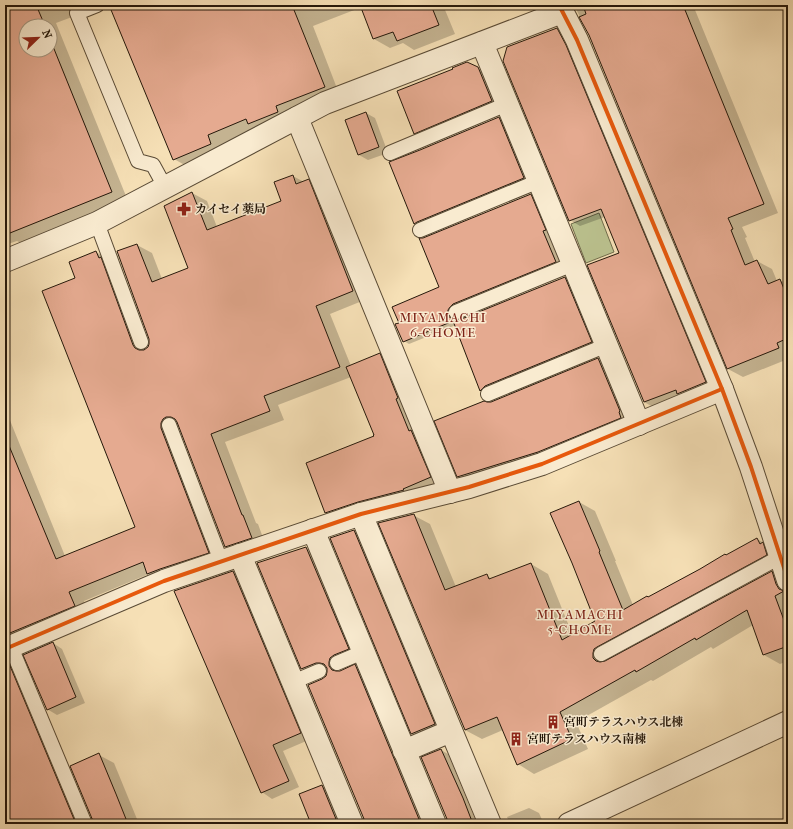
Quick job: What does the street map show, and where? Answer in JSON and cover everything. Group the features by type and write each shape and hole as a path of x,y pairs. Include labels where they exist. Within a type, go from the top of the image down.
{"street":[{"path":"5,260 97,223 325,103 482,43 560,8 577,40 722,389 751,467 788,580"},
{"path":"482,43 639,424"},
{"path":"297,118 450,492"},
{"path":"8,648 164,581 361,514 450,492 542,464 722,389"},
{"path":"361,514 490,824"},
{"path":"313,530 435,824"},
{"path":"230,558 293,682 352,824"},
{"path":"569,824 788,722"},
{"path":"404,751 451,731"}],"lane":[{"path":"97,5 77,14 138,161 153,165 165,187"},
{"path":"390,153 507,104"},
{"path":"420,230 539,181"},
{"path":"97,223 141,342"},
{"path":"456,312 573,264"},
{"path":"488,394 607,345"},
{"path":"169,425 230,558"},
{"path":"601,654 780,557"},
{"path":"8,648 84,824"},
{"path":"337,663 363,652"},
{"path":"293,682 318,671"}],"green space":[{"path":"599,213 614,252 586,263 571,224"}],"building":[{"path":"5,5 33,5 37,7 42,18 18,18 18,58 58,58 112,192 5,235"},
{"path":"109,5 292,5 325,87 276,106 278,112 248,124 246,119 208,135 211,144 173,160"},
{"path":"360,5 431,5 439,25 397,41 393,32 373,39"},
{"path":"583,5 683,5 764,204 728,218 733,229 731,230 745,265 757,260 768,284 780,279 788,299 788,338 777,343 779,348 727,369 589,35 579,17 586,14"},
{"path":"557,28 566,45 706,382 677,394 676,390 644,402 587,265 619,253 601,209 569,221 503,61 507,47"},
{"path":"467,62 478,67 492,101 414,134 397,91"},
{"path":"366,112 379,147 358,155 345,120"},
{"path":"499,117 524,178 414,224 389,162"},
{"path":"293,175 296,184 309,179 353,291 316,306 340,367 264,396 270,411 211,434 252,538 225,547 177,422 171,417 166,417 161,423 161,428 209,553 147,574 143,562 69,592 75,606 5,635 5,436 56,559 135,527 42,291 75,278 69,262 96,251 99,258 101,257 133,345 139,350 144,350 148,347 149,339 117,251 137,244 152,282 188,268 164,206 192,192 207,230 281,201 274,182"},
{"path":"531,194 546,230 543,231 556,262 453,304 448,310 448,316 454,320 459,320 565,277 592,342 485,386 480,391 453,321 403,342 395,324 399,323 392,307 439,287 419,238 423,238"},
{"path":"380,353 409,431 411,430 431,477 403,489 404,490 358,502 325,513 306,463 374,436 346,367"},
{"path":"598,358 620,411 621,418 538,452 457,477 434,421 484,401 491,402"},
{"path":"579,501 623,610 757,538 760,544 763,542 767,555 597,647 594,649 593,653 593,658 596,661 605,661 772,571 779,589 784,591 775,596 788,631 788,646 763,655 747,610 696,640 695,638 636,672 635,670 560,712 572,739 517,765 497,717 465,730 378,523 414,514 445,590 487,574 489,579 531,563 562,640 595,621 550,513"},
{"path":"354,530 435,724 411,734 330,538"},
{"path":"306,547 349,649 330,658 329,666 332,670 340,671 355,664 421,824 364,824 364,819 308,685 326,676 327,668 324,664 316,663 301,669 257,563"},
{"path":"233,571 301,733 273,745 289,781 261,793 174,591"},
{"path":"53,642 76,697 47,710 23,655"},
{"path":"5,661 8,661 76,824 5,824"},
{"path":"441,749 473,824 447,824 447,819 421,757"},
{"path":"99,753 128,824 93,824 70,766"},
{"path":"322,785 338,824 311,824 299,794"}],"cycle path":[{"path":"559,5 577,40 722,389 751,467 788,580"},
{"path":"5,649 164,581 361,514 469,487 542,464 722,389"}],"place":[{"name":"カイセイ薬局","path":"184,209"},
{"name":"宮町テラスハウス北棟","path":"553,722"},
{"name":"宮町テラスハウス南棟","path":"516,739"}],"district":[{"name":"MIYAMACHI 6-CHOME","path":"443,324"},
{"name":"MIYAMACHI 5-CHOME","path":"580,622"}]}
